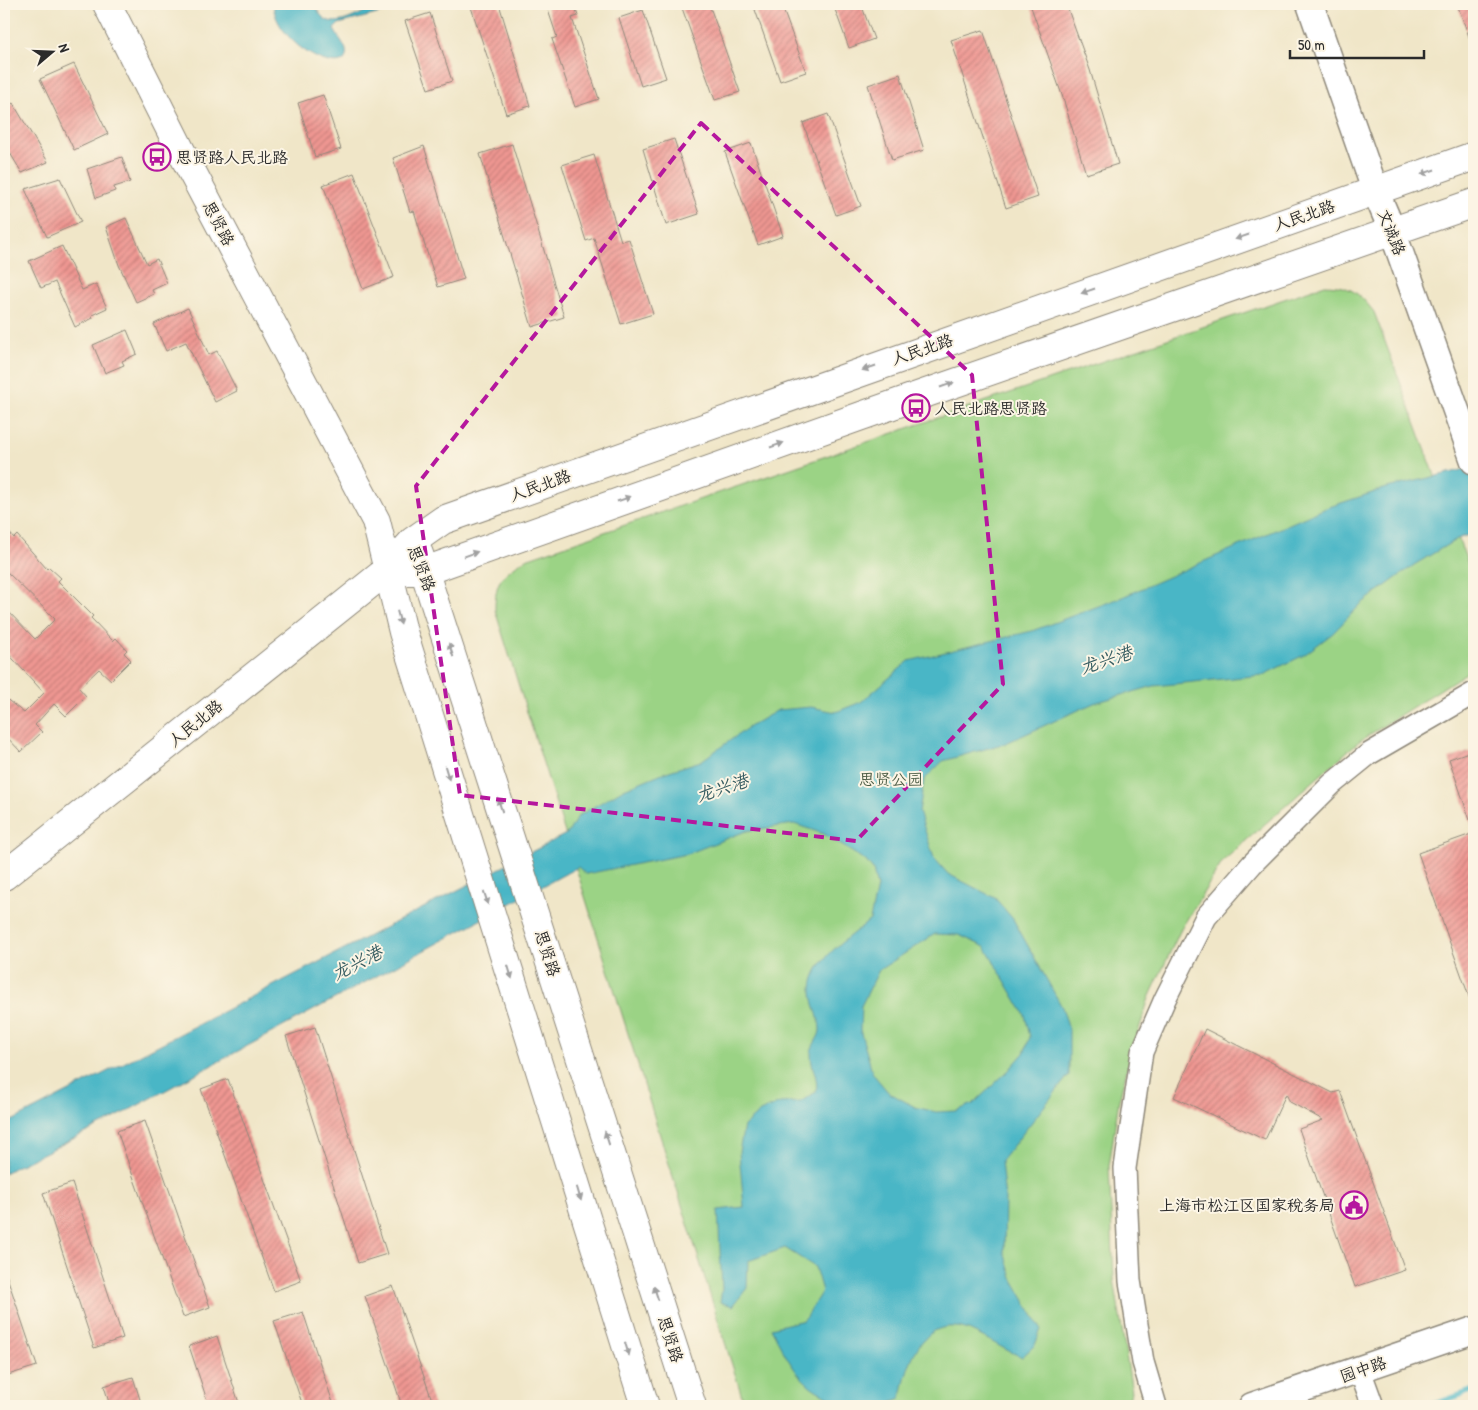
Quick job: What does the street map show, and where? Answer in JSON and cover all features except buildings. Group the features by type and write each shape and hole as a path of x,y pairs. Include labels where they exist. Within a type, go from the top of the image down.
{"main road":[{"name":"思贤路","path":"107,4 180,149 376,521 386,571 403,632 645,1406"},
{"name":"人民北路","path":"4,876 386,571 414,541 444,520 1474,156"},
{"path":"386,571 425,570 1392,230 1474,203"},
{"name":"思贤路","path":"376,521 414,541 425,570 692,1406"}],"street":[{"name":"文诚路","path":"1310,4 1375,190 1392,230 1474,460"},
{"path":"1156,1406 1143,1362 1130,1281 1125,1168 1142,1052 1164,999 1206,918 1252,864 1332,784 1369,754 1474,693"},
{"name":"园中路","path":"1252,1406 1474,1330"},
{"path":"1360,1370 1372,1406"}],"highlighted area":[{"path":"701,123 972,375 1003,684 856,841 460,795 416,486"}],"green space":[{"name":"思贤公园","path":"1325,285 1353,291 1374,312 1474,580 1474,668 1358,742 1223,861 1181,929 1149,998 1132,1051 1119,1100 1109,1166 1114,1279 1132,1392 1125,1406 745,1406 495,610 496,592 501,579 526,559"}],"water":[{"path":"273,4 315,4 321,15 328,21 337,22 385,4 397,4 384,12 339,24 334,29 346,50 345,59 338,63 313,56 299,47 287,35 278,20"},
{"name":"龙兴港","path":"1474,467 1474,533 1457,539 1414,565 1361,604 1333,633 1304,655 1263,675 1154,686 1094,703 1006,743 943,761 924,780 919,812 934,858 948,874 995,898 1013,919 1062,1007 1069,1030 1069,1075 1001,1161 1005,1199 1004,1252 1012,1278 1041,1329 1035,1345 1022,1357 971,1331 955,1327 941,1328 930,1334 913,1356 901,1398 883,1405 864,1406 832,1398 807,1383 791,1364 771,1328 804,1320 822,1291 815,1267 785,1248 748,1261 747,1288 733,1306 720,1302 722,1289 718,1210 744,1207 739,1152 744,1126 760,1112 780,1103 800,1102 816,1092 817,1087 811,1052 820,1030 812,994 814,977 819,967 834,949 870,920 877,887 873,870 866,861 824,834 794,824 746,831 687,854 586,874 578,867 109,1121 4,1173 4,1125 568,833 578,816 624,789 660,774 701,761 749,727 778,710 811,707 836,712 861,702 909,661 1032,631 1120,598 1326,508 1387,488","holes":["935,934 959,935 985,947 1025,1015 1030,1037 1024,1053 973,1104 956,1111 936,1112 915,1107 888,1092 873,1074 860,1030 861,1006 879,970"]}],"waterway":[{"path":"1429,1406 1474,1390"}],"place":[{"name":"思贤路人民北路","path":"157,157"},
{"name":"人民北路思贤路","path":"916,408"},
{"name":"上海市松江区国家税务局","path":"1354,1205"}]}
